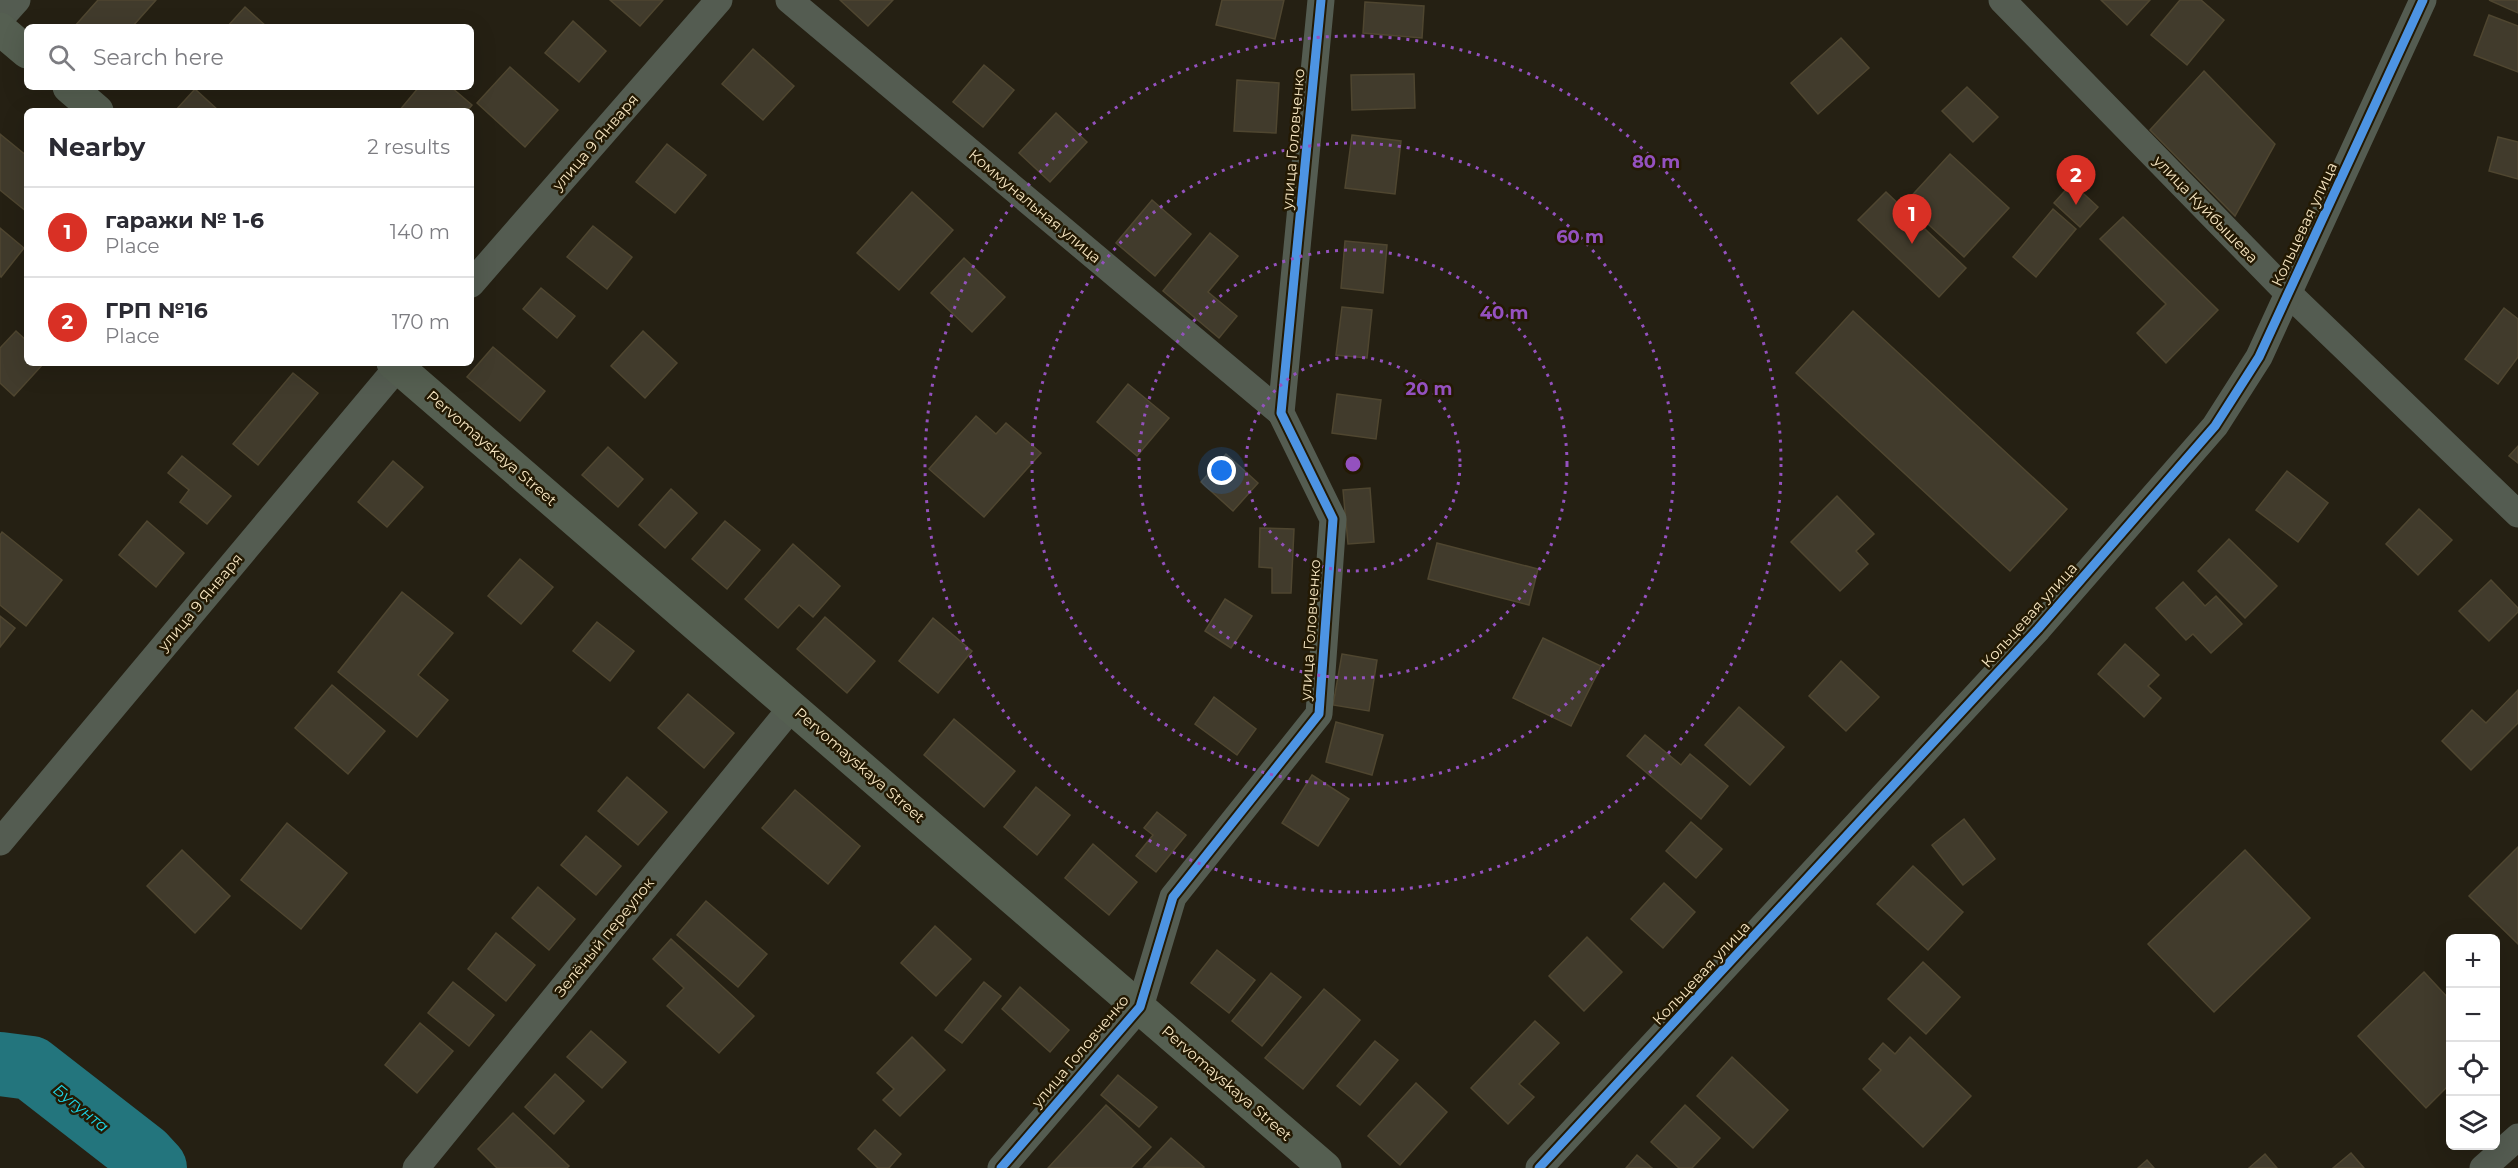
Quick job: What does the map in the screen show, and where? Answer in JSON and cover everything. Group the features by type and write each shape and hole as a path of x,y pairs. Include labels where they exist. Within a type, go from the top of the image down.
{"main road":[{"path":"0,28 24,48"},
{"path":"72,90 94,108"},
{"name":"Pervomayskaya Street","path":"399,366 1325,1168"}],"street":[{"path":"0,19 17,0"},
{"name":"улица 9 Января","path":"474,281 719,0"},
{"name":"Коммунальная улица","path":"789,0 1281,413"},
{"name":"улица Головченко","path":"1001,1168 1140,1007 1173,897 1319,714 1333,519 1281,413 1321,0"},
{"name":"улица Куйбышева","path":"2002,0 2289,294 2518,514"},
{"name":"Кольцевая улица","path":"1539,1168 2038,628 2215,426 2259,357 2423,0"},
{"name":"улица 9 Января","path":"0,842 395,366"},
{"name":"Зелёный переулок","path":"417,1168 792,707"},
{"path":"2482,1168 2518,1137"}],"building":[{"path":"98,0 156,0 135,24 77,24"},
{"path":"610,0 663,0 640,26"},
{"path":"840,0 893,0 868,26"},
{"path":"1222,0 1284,0 1275,39 1216,25"},
{"path":"2101,0 2150,0 2127,25"},
{"path":"2180,0 2201,0 2224,20 2187,65 2151,35"},
{"path":"2489,0 2518,0 2518,13"},
{"path":"1365,2 1424,6 1422,38 1363,33"},
{"path":"245,7 264,24 230,24"},
{"path":"2489,15 2518,26 2518,72 2474,55"},
{"path":"573,21 606,51 579,82 545,53"},
{"path":"1841,38 1869,68 1818,114 1791,83"},
{"path":"753,49 794,86 763,120 722,84"},
{"path":"984,65 1014,90 983,127 953,102"},
{"path":"510,67 558,110 525,147 477,103"},
{"path":"2204,71 2275,144 2235,216 2150,130"},
{"path":"1414,74 1415,108 1352,110 1351,75"},
{"path":"1237,80 1279,83 1276,133 1234,131"},
{"path":"1967,87 1998,117 1973,142 1942,111"},
{"path":"196,90 216,108 178,108"},
{"path":"416,90 454,90 472,105 470,108 402,108"},
{"path":"1056,113 1087,142 1050,182 1019,153"},
{"path":"0,134 24,154 24,210 0,190"},
{"path":"1352,135 1401,141 1395,194 1345,188"},
{"path":"2498,137 2518,142 2518,179 2489,171"},
{"path":"667,144 706,175 675,213 636,182"},
{"path":"1950,154 2009,208 1964,257 1905,203"},
{"path":"2072,183 2098,207 2080,227 2054,203"},
{"path":"912,192 953,230 899,290 857,253"},
{"path":"1886,192 1966,268 1939,297 1858,220"},
{"path":"1152,200 1191,234 1155,276 1116,243"},
{"path":"2053,209 2076,229 2036,277 2013,257"},
{"path":"2123,217 2218,310 2166,363 2137,333 2166,304 2100,239"},
{"path":"593,226 632,257 607,289 567,257"},
{"path":"0,228 24,248 1,277 0,276"},
{"path":"1210,233 1238,256 1208,292 1237,316 1219,338 1163,291"},
{"path":"1345,241 1387,245 1383,293 1341,288"},
{"path":"964,258 1005,297 972,332 931,293"},
{"path":"541,288 575,316 557,338 523,309"},
{"path":"1342,307 1372,310 1367,358 1336,355"},
{"path":"2504,308 2518,319 2518,357 2498,384 2465,359"},
{"path":"1853,311 2067,509 2010,571 1796,373"},
{"path":"16,331 24,338 24,366 41,366 14,396 0,383 0,348"},
{"path":"643,331 677,363 645,398 611,366"},
{"path":"493,347 545,391 520,421 467,377"},
{"path":"293,373 318,393 258,465 233,444"},
{"path":"1128,384 1169,418 1137,456 1097,422"},
{"path":"1337,394 1381,400 1376,439 1332,433"},
{"path":"976,416 996,434 1006,423 1041,453 984,517 929,469"},
{"path":"2518,446 2518,463 2509,456"},
{"path":"608,447 643,479 618,507 582,475"},
{"path":"1226,454 1258,483 1233,511 1201,482"},
{"path":"182,456 231,496 207,524 180,502 189,490 168,473"},
{"path":"393,461 423,487 387,527 358,502"},
{"path":"2287,471 2328,503 2298,542 2256,510"},
{"path":"1370,488 1374,542 1348,544 1343,490"},
{"path":"671,489 697,513 665,548 639,525"},
{"path":"1837,496 1874,534 1856,551 1868,564 1840,591 1791,542"},
{"path":"2419,509 2452,540 2418,575 2386,544"},
{"path":"147,521 184,553 156,587 119,555"},
{"path":"725,521 760,550 727,589 692,559"},
{"path":"1260,528 1294,529 1291,593 1272,593 1272,568 1259,567"},
{"path":"2,532 62,580 26,626 0,605 0,535"},
{"path":"2229,539 2277,586 2245,618 2198,571"},
{"path":"1437,543 1538,569 1529,605 1428,579"},
{"path":"793,544 840,586 813,617 799,605 778,628 745,599"},
{"path":"520,559 553,587 521,624 488,596"},
{"path":"2491,580 2518,608 2518,612 2489,641 2459,611"},
{"path":"2183,582 2205,606 2216,596 2242,624 2211,653 2193,634 2186,640 2156,608"},
{"path":"402,592 453,633 418,675 448,700 417,737 338,672"},
{"path":"1225,599 1252,616 1231,648 1205,631"},
{"path":"0,616 15,628 0,647"},
{"path":"825,617 875,661 847,693 797,649"},
{"path":"933,618 972,651 938,693 899,661"},
{"path":"597,622 634,651 610,681 573,651"},
{"path":"1543,638 1601,666 1571,726 1513,698"},
{"path":"2125,644 2159,675 2148,686 2161,698 2144,717 2098,674"},
{"path":"1342,654 1377,660 1369,711 1333,705"},
{"path":"1841,661 1879,697 1846,731 1809,696"},
{"path":"332,685 385,731 348,774 295,728"},
{"path":"2518,690 2518,723 2471,770 2442,741 2472,710 2486,723"},
{"path":"688,694 734,733 704,768 658,728"},
{"path":"1214,697 1256,729 1237,755 1195,724"},
{"path":"1739,707 1784,747 1750,785 1705,745"},
{"path":"954,719 1015,771 984,807 924,755"},
{"path":"1336,722 1383,735 1372,775 1326,762"},
{"path":"1645,735 1681,765 1690,754 1728,786 1701,819 1627,756"},
{"path":"1312,775 1349,799 1318,846 1282,823"},
{"path":"627,777 667,812 638,845 598,811"},
{"path":"1036,787 1070,815 1037,855 1004,827"},
{"path":"795,790 860,846 828,884 762,828"},
{"path":"1157,812 1186,835 1156,872 1136,856 1153,835 1144,828"},
{"path":"1964,819 1995,859 1963,885 1932,845"},
{"path":"1691,822 1722,849 1696,878 1666,851"},
{"path":"287,823 347,873 301,929 241,880"},
{"path":"586,836 621,866 596,895 561,865"},
{"path":"1093,844 1137,882 1109,915 1065,878"},
{"path":"2518,847 2518,944 2469,896"},
{"path":"182,850 230,896 195,933 147,886"},
{"path":"2245,850 2310,918 2214,1012 2148,944"},
{"path":"1913,866 1963,912 1928,950 1877,904"},
{"path":"1664,883 1695,912 1663,948 1631,919"},
{"path":"538,887 575,919 549,950 512,918"},
{"path":"706,901 767,954 738,987 677,935"},
{"path":"935,926 971,959 936,996 901,963"},
{"path":"496,933 535,965 506,1001 468,969"},
{"path":"1587,937 1622,972 1584,1011 1549,976"},
{"path":"671,939 754,1016 719,1053 667,1006 684,988 653,959"},
{"path":"1217,950 1255,980 1229,1013 1191,983"},
{"path":"1923,962 1960,997 1926,1034 1888,999"},
{"path":"2424,972 2446,996 2446,1088 2426,1108 2358,1036"},
{"path":"1271,973 1301,997 1262,1046 1232,1021"},
{"path":"453,982 494,1015 469,1046 428,1013"},
{"path":"984,982 1001,996 962,1043 945,1030"},
{"path":"1020,987 1069,1030 1050,1052 1002,1009"},
{"path":"1324,989 1360,1020 1303,1089 1265,1058"},
{"path":"1535,1021 1559,1043 1519,1084 1534,1097 1508,1124 1471,1088"},
{"path":"420,1023 453,1051 417,1093 385,1065"},
{"path":"591,1031 626,1062 602,1088 567,1057"},
{"path":"912,1037 945,1070 900,1116 883,1100 894,1089 877,1073"},
{"path":"1910,1037 1971,1096 1923,1147 1863,1089 1881,1070 1869,1059 1883,1043 1895,1054"},
{"path":"1375,1041 1398,1060 1360,1105 1337,1086"},
{"path":"1732,1057 1788,1110 1753,1148 1697,1096"},
{"path":"555,1074 584,1101 554,1134 525,1107"},
{"path":"1118,1075 1157,1107 1139,1127 1101,1095"},
{"path":"1416,1083 1447,1112 1400,1165 1368,1136"},
{"path":"1106,1105 1151,1147 1131,1168 1048,1168"},
{"path":"1685,1105 1720,1138 1692,1168 1679,1168 1651,1142"},
{"path":"513,1113 569,1166 567,1168 497,1168 478,1149"},
{"path":"875,1130 901,1154 889,1168 878,1168 858,1149"},
{"path":"1171,1138 1204,1167 1144,1167"},
{"path":"2351,1153 2364,1168 2333,1168"},
{"path":"2265,1154 2277,1168 2249,1168"},
{"path":"1637,1155 1652,1168 1626,1168"},
{"path":"2147,1160 2154,1168 2138,1168"}],"waterway":[{"name":"Бугунта","path":"0,1064 31,1068 143,1155 155,1168"}],"cycle path":[{"path":"1001,1168 1140,1007 1173,897 1319,714 1333,519 1281,413 1321,0"},
{"path":"1539,1168 2038,629 2215,426 2259,357 2423,0"}],"place":[{"name":"ГРП №16","path":"2076,205"},
{"name":"гаражи № 1-6","path":"1912,244"}]}
